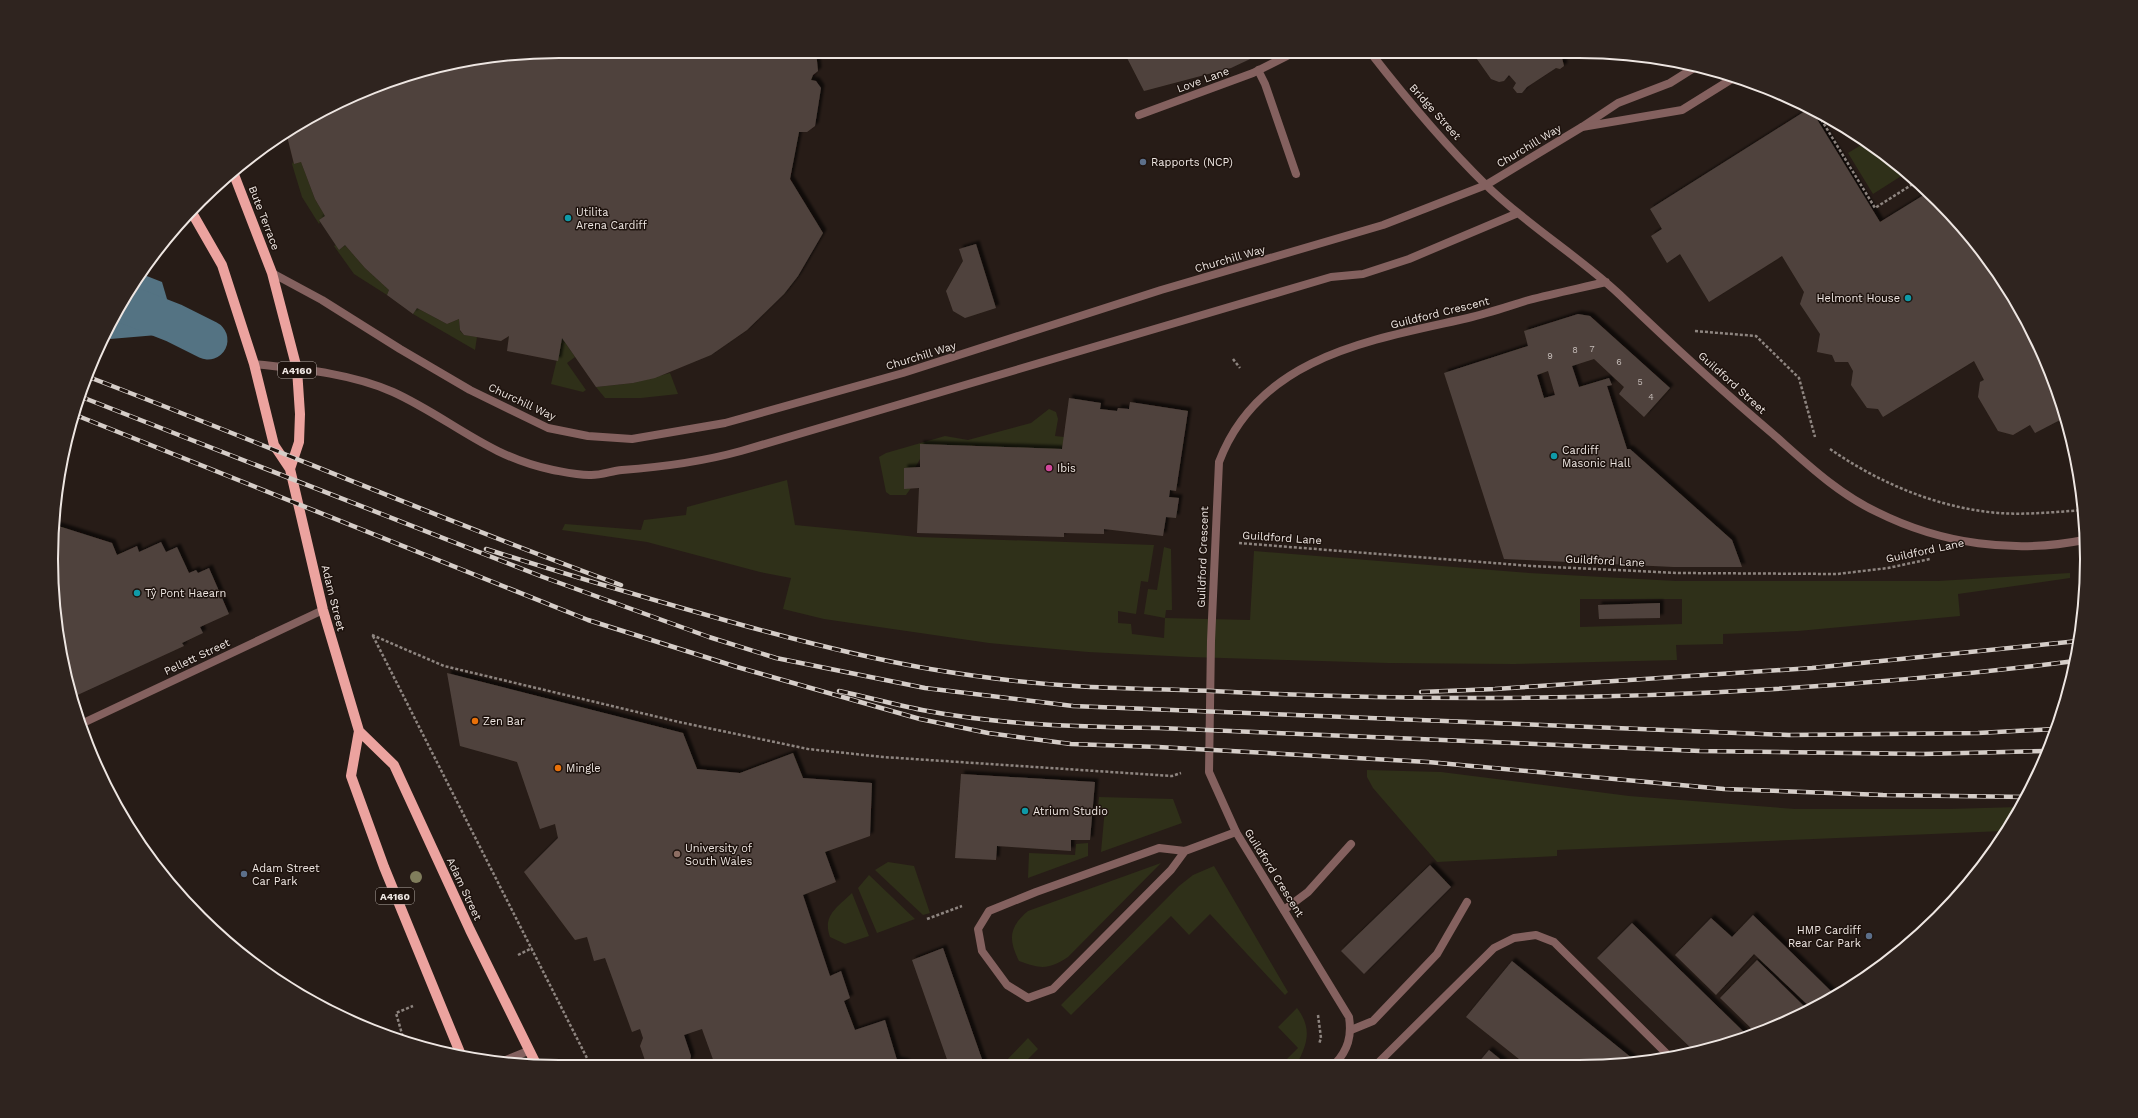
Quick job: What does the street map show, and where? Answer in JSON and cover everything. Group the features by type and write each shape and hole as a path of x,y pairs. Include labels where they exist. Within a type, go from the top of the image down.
{"main road":[{"name":"Bute Terrace","path":"235,177 272,273"},
{"name":"Adam Street","path":"194,216 222,265 254,364 274,445 290,469 323,610 359,732 351,776 384,867 459,1050"},
{"name":"A4160","path":"272,273 297,369 300,421 299,442 290,469"},
{"name":"Adam Street","path":"359,732 394,765 533,1059"}],"street":[{"name":"Love Lane","path":"1139,115 1258,70 1283,58"},
{"name":"Bridge Street","path":"1375,58 1424,117 1486,185"},
{"path":"1258,70 1265,84 1296,174"},
{"name":"Churchill Way","path":"272,273 322,300 400,349 507,410 548,428 588,436 632,438 725,422 903,373 1161,290 1383,225 1486,185 1582,127 1618,103 1670,83 1689,71"},
{"name":"Churchill Way","path":"1582,127 1682,110 1728,81"},
{"name":"Guildford Street","path":"1486,185 1518,213 1606,282 1717,386 1835,488 1878,513 1927,532 1960,541 1993,545 2036,546 2079,541"},
{"path":"254,364 334,374 374,384 394,392 500,454 546,468 590,476 621,470 659,468 707,460 741,451 1331,277 1363,274 1409,260 1518,213"},
{"name":"Guildford Crescent","path":"1339,1060 1348,1046 1351,1030 1349,1017 1343,1004 1236,832 1209,772 1214,542 1219,462 1226,444 1252,405 1284,378 1318,360 1401,333 1469,318 1531,300 1606,282"},
{"name":"Pellett Street","path":"86,722 323,610"},
{"path":"1185,851 1171,870 1053,988 1028,998 1007,985 982,951 978,929 989,911 1036,892 1159,848 1185,851 1236,832"},
{"path":"1284,910 1308,892 1351,844"},
{"path":"1351,1030 1373,1021 1437,954 1467,902"},
{"path":"1381,1060 1494,948 1514,938 1536,935 1554,942 1665,1052"},
{"path":"512,1058 528,1051"}],"path":[{"path":"1822,121 1875,208 1912,185"},
{"path":"1689,331 1756,336 1799,378 1815,439"},
{"path":"1232,359 1240,368"},
{"path":"1828,448 1887,483 1962,508 1998,513 2043,513 2078,510"},
{"name":"Guildford Lane","path":"1214,542 1532,566 1678,573 1837,574 1888,568 1934,558"},
{"path":"588,1060 372,635 444,666 679,722 808,749 1094,772 1172,776 1181,773"},
{"path":"518,955 532,948"},
{"path":"402,1034 396,1014 417,1004"}],"green space":[{"path":"1861,145 1901,176 1873,194 1848,153"},
{"path":"293,162 294,164 301,162 315,199 325,216 319,220 319,224 302,197 292,164"},
{"path":"336,245 339,250 345,245 365,268 389,290 387,295 354,274 334,246"},
{"path":"417,308 447,324 459,319 460,331 464,335 477,337 475,350 413,314"},
{"path":"562,338 575,357 567,363 586,390 583,392 551,384"},
{"path":"670,373 678,394 641,398 605,398 596,387 633,383"},
{"path":"1049,409 1056,412 1058,419 1055,436 1064,437 1062,449 920,459 915,468 904,468 904,489 911,488 906,495 890,495 886,492 879,457 886,453 945,436 968,440 1031,423"},
{"path":"787,480 795,525 918,537 1154,545 1148,582 1141,581 1136,614 1118,611 1118,623 1131,624 1132,634 1164,638 1165,618 1250,620 1254,551 1529,573 1676,581 1938,581 2070,573 2070,578 1958,594 1960,616 1798,631 1723,634 1723,644 1676,645 1677,660 1514,664 1388,663 1190,657 1088,652 989,643 824,619 783,609 791,578 760,572 647,542 562,530 565,524 641,530 644,520 686,515 687,507","holes":["1580,599 1682,599 1682,624 1580,627"]},
{"path":"1164,547 1171,549 1172,610 1166,610 1165,618 1144,614 1148,589 1157,590"},
{"path":"1367,770 1441,772 1629,796 1795,809 1949,809 2014,807 2000,831 1557,850 1557,856 1437,862 1373,788 1367,777"},
{"path":"1099,797 1173,799 1182,823 1101,852 1105,808 1098,808"},
{"path":"1088,843 1088,856 1028,878 1029,853 1075,855 1076,844"},
{"path":"888,862 914,866 930,913 923,915 875,870"},
{"path":"1161,863 1068,957 1055,964 1044,967 1033,966 1019,961 1013,946 1012,934 1017,922 1028,911"},
{"path":"1214,866 1288,992 1285,995 1210,914 1189,935 1171,916 1071,1015 1061,1005 1179,886 1193,875"},
{"path":"869,875 915,919 877,933 858,888"},
{"path":"852,893 869,936 845,944 830,937 828,923 837,907"},
{"path":"1297,1008 1305,1022 1307,1036 1304,1049 1299,1060 1286,1060 1298,1048 1278,1027"},
{"path":"1028,1038 1038,1049 1027,1060 1007,1060"}],"water":[{"path":"146,276 162,282 174,323 169,334 110,339 125,308"}],"building":[{"name":"Utilita Arena Cardiff","path":"559,58 817,58 818,71 813,75 811,80 816,81 821,88 815,126 807,132 799,132 790,179 823,233 798,276 784,294 747,330 711,355 655,378 633,383 596,387 562,338 558,361 507,351 509,336 501,341 464,335 460,330 459,319 447,324 417,308 413,314 387,295 389,290 365,268 345,245 339,250 319,220 325,216 315,199 301,162 294,164 287,138 308,125 367,96 429,75 461,68 494,62"},
{"path":"1127,58 1252,58 1231,68 1144,91"},
{"path":"1476,58 1562,58 1564,66 1560,69 1556,68 1527,87 1522,93 1517,93 1513,88 1516,83 1509,75 1504,81 1499,82 1491,79"},
{"name":"Helmont House","path":"1804,112 1816,118 1880,222 1923,195 1956,229 1996,281 2013,309 2042,367 2060,420 2035,433 2030,425 2013,435 1998,431 1978,397 1980,382 1984,380 1974,361 1883,417 1878,409 1867,408 1851,385 1853,371 1848,362 1835,362 1832,355 1817,352 1820,334 1800,304 1804,292 1782,256 1709,302 1680,254 1667,263 1651,236 1662,229 1650,209"},
{"path":"976,244 996,308 965,318 953,311 946,291 963,261 959,249"},
{"name":"Cardiff Masonic Hall","path":"1578,314 1590,316 1670,388 1644,417 1619,394 1624,387 1594,359 1572,366 1579,387 1609,378 1612,385 1607,386 1627,449 1630,449 1732,540 1742,567 1674,567 1504,559 1444,373 1528,346 1524,331","holes":["1548,371 1555,395 1544,398 1537,375"]},
{"name":"Ibis","path":"1069,398 1101,403 1100,409 1117,411 1118,408 1129,409 1130,402 1188,411 1176,491 1170,490 1169,497 1179,498 1176,518 1166,517 1163,536 1104,529 1104,534 1064,533 1064,537 917,533 919,488 904,489 904,468 920,467 920,444 1062,449"},
{"name":"Tŷ Pont Haearn","path":"59,526 112,543 117,555 137,546 139,552 161,542 166,552 177,547 189,573 196,570 198,573 209,568 229,614 200,627 203,633 182,643 184,646 77,695 62,624 59,592"},
{"path":"1660,603 1660,618 1599,619 1598,605"},
{"path":"447,673 683,733 697,769 740,773 793,753 803,778 872,783 870,836 825,852 836,882 803,895 830,976 841,971 850,998 844,1001 855,1030 885,1020 897,1060 713,1060 702,1029 684,1035 691,1056 690,1060 645,1060 640,1046 643,1038 640,1029 632,1032 605,958 594,961 587,937 575,940 524,872 558,838 555,824 540,829 517,762 460,746"},
{"name":"Atrium Studio","path":"961,774 1095,782 1090,840 1071,840 1071,851 997,846 996,860 955,858"},
{"path":"1430,865 1451,887 1364,974 1341,951"},
{"path":"1753,915 1832,992 1807,1005 1754,954 1716,995 1675,955 1711,918 1732,937"},
{"path":"1632,923 1744,1032 1709,1043 1690,1047 1597,958"},
{"path":"943,948 982,1060 947,1060 912,960"},
{"path":"1757,960 1804,1006 1771,1022 1752,1029 1720,998"},
{"path":"1512,961 1631,1057 1579,1060 1520,1060 1466,1017"},
{"path":"1489,1050 1501,1060 1481,1060"}],"waterway":[{"path":"127,305 174,323 208,340"}],"railway":[{"path":"92,378 420,508 621,585"},
{"path":"85,398 543,577 709,637 776,658 925,688 1073,706 1789,735 1978,733 2050,729"},
{"path":"79,416 588,620 737,667 920,719 988,733 1071,744 1158,747 1428,762 1724,789 1883,795 2020,797"},
{"path":"486,549 678,607 835,649 906,665 948,672 1057,685 1428,698 1536,698 1644,695 1860,683 2069,662"},
{"path":"1421,692 1495,689 1812,668 2073,642"},
{"path":"839,691 951,715 1010,722 1070,726 1159,728 1700,751 1923,754 2042,751"}],"place":[{"name":"Rapports (NCP)","path":"1143,162"},
{"name":"Utilita Arena Cardiff","path":"568,218"},
{"name":"Helmont House","path":"1908,298"},
{"name":"Cardiff Masonic Hall","path":"1554,456"},
{"name":"Ibis","path":"1049,468"},
{"name":"Tŷ Pont Haearn","path":"137,593"},
{"name":"Zen Bar","path":"475,721"},
{"name":"Mingle","path":"558,768"},
{"name":"Atrium Studio","path":"1025,811"},
{"name":"University of South Wales","path":"677,854"},
{"name":"Adam Street Car Park","path":"244,874"},
{"name":"HMP Cardiff Rear Car Park","path":"1869,936"}]}
